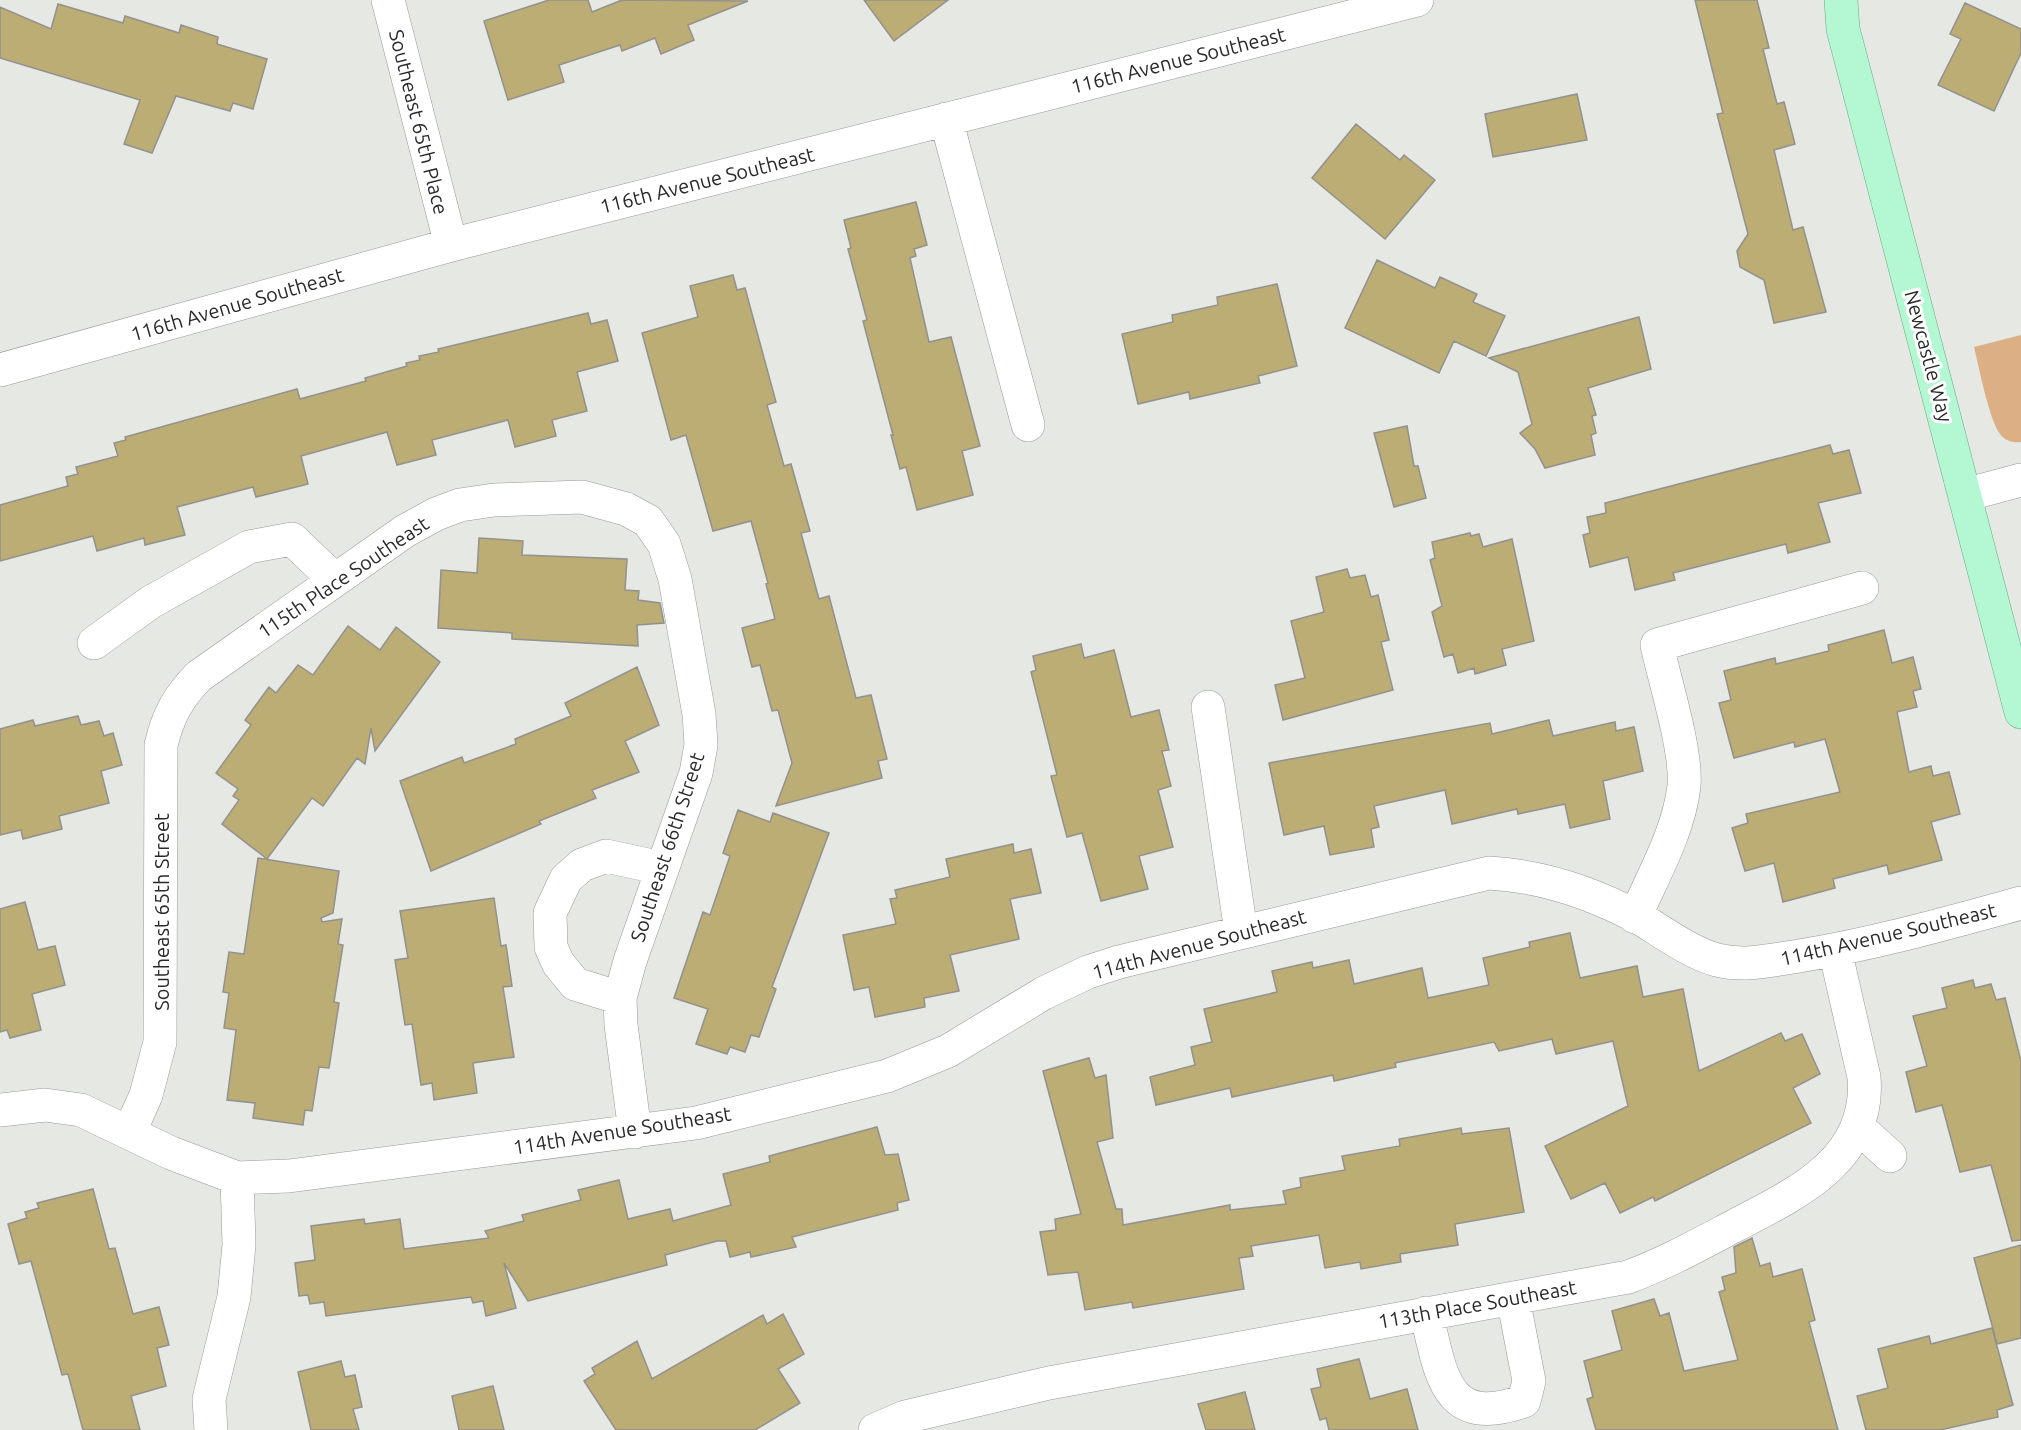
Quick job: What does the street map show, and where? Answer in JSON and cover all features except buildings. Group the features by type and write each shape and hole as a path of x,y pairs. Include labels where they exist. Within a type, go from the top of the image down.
{"main road":[{"name":"Newcastle Way","path":"1841,0 1843,29 2021,712"}],"street":[{"name":"Southeast 65th Place","path":"388,0 450,245"},
{"name":"116th Avenue Southeast","path":"0,370 450,245 1417,0"},
{"path":"946,119 1028,425"},
{"path":"1965,495 2021,480"},
{"name":"115th Place Southeast","path":"183,692 199,676 335,580 405,531 436,514 460,505 494,500 582,497 626,509"},
{"name":"Southeast 66th Street","path":"626,509 648,521 664,544 675,579 699,714 701,745 696,773 662,868 620,998 621,1025 635,1132"},
{"path":"94,643 151,602 249,547 292,539 335,580"},
{"path":"1635,916 1678,815 1684,786 1683,763 1657,645 1862,588"},
{"name":"Southeast 65th Street","path":"130,1131 146,1095 160,1042 161,745 167,719 183,692"},
{"path":"1208,707 1241,932"},
{"path":"620,998 575,984 558,963 551,947 550,913 566,879 582,865 606,856 662,868"},
{"name":"114th Avenue Southeast","path":"0,1110 45,1105 81,1110 130,1131 171,1153 237,1178 289,1176 696,1123 887,1076 948,1051 1044,993 1088,972 1119,962 1489,873 1525,875 1561,884 1635,916 1716,960 1752,963 1834,950 2021,903"},
{"name":"113th Place Southeast","path":"875,1430 904,1417 1049,1383 1628,1277 1664,1264 1802,1190 1829,1182 1858,1127 1866,1096 1864,1077 1834,950"},
{"path":"1858,1127 1890,1156"},
{"path":"211,1430 209,1399 234,1297 239,1245 237,1178"},
{"path":"1426,1313 1446,1390 1455,1407 1467,1417 1483,1418 1507,1411 1524,1401 1529,1381 1513,1298"}],"shaded area":[{"path":"2021,335 2021,442 2015,442 2004,438 1996,427 1988,405 1974,347"}]}
